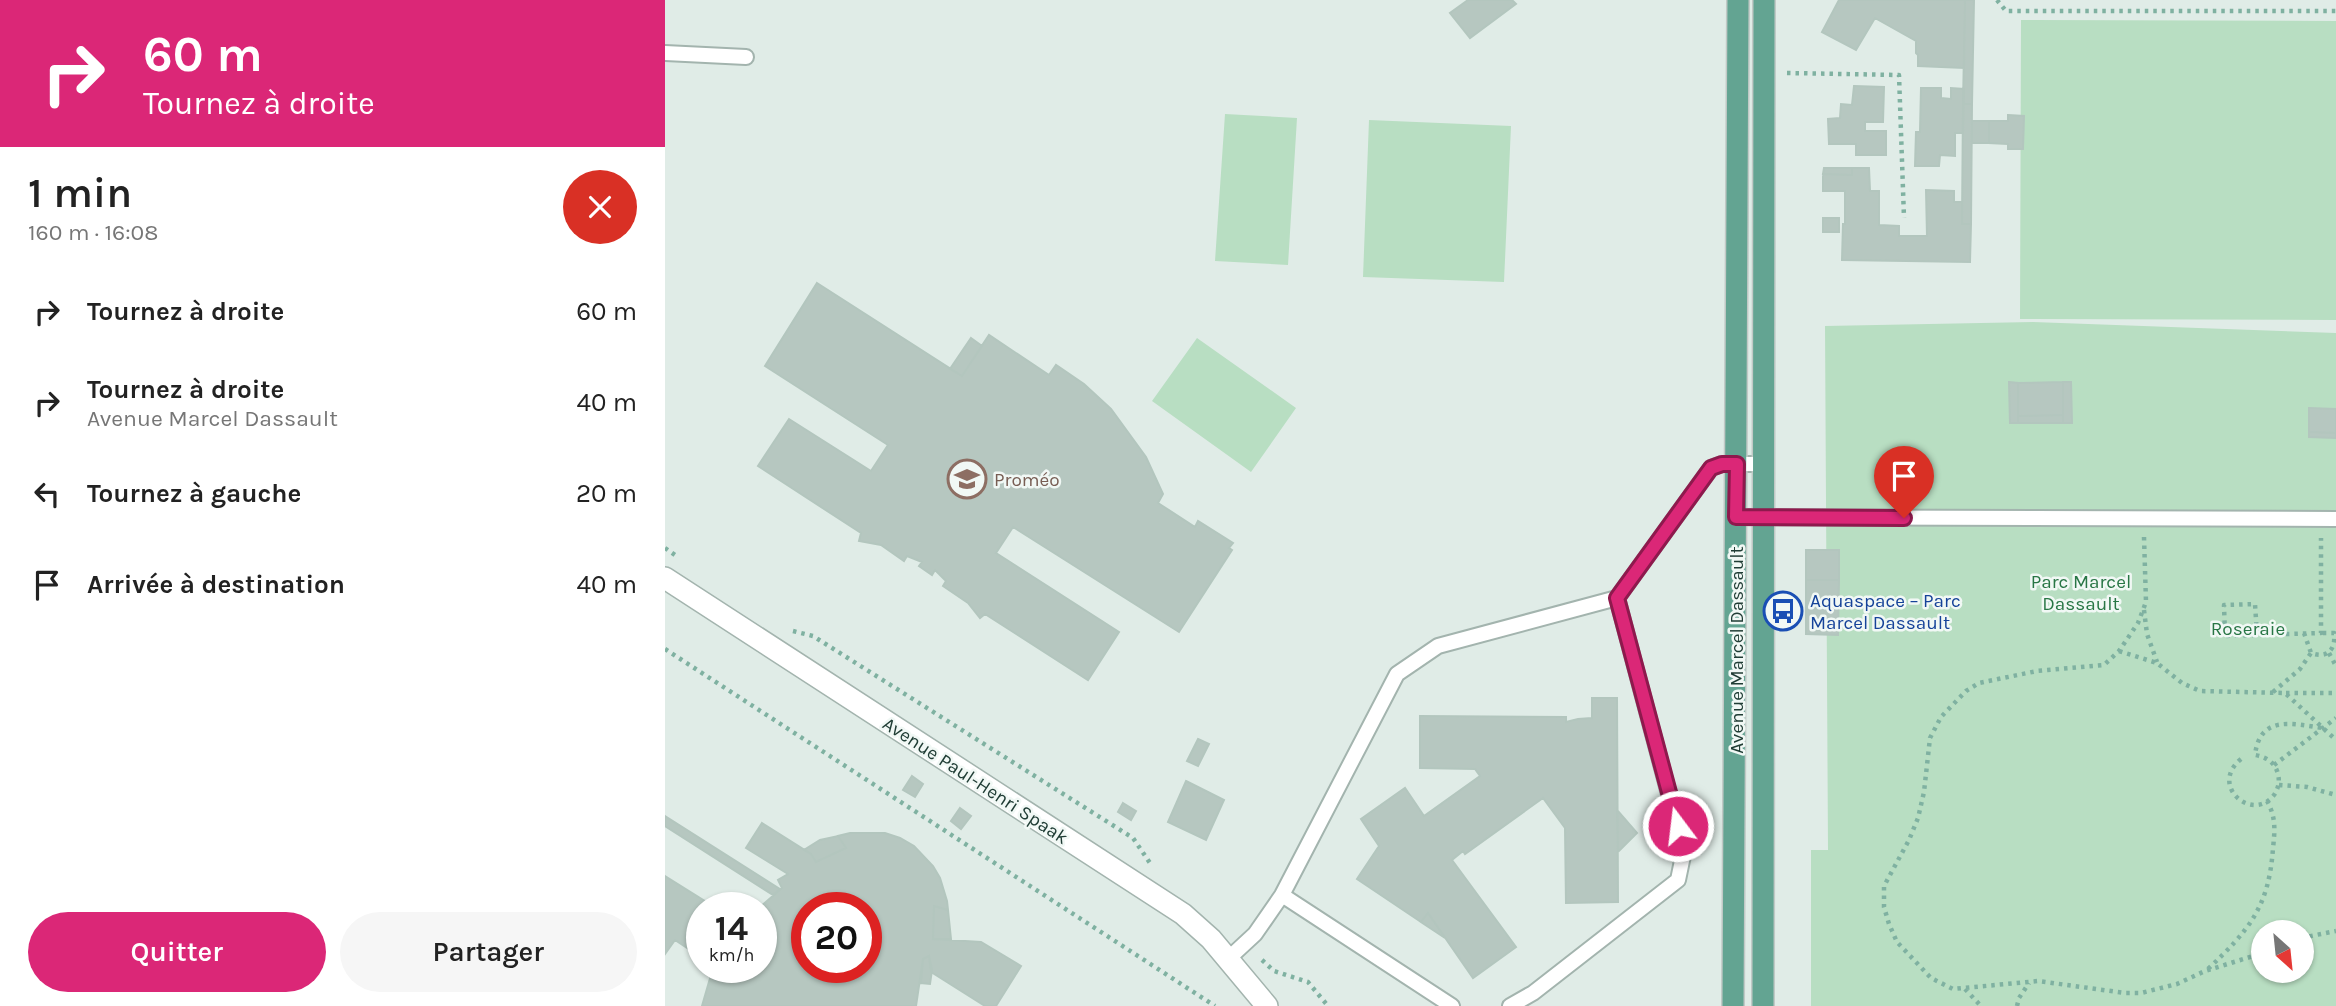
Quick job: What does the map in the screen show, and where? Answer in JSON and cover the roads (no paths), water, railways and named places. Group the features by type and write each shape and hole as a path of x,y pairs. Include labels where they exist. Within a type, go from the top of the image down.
{"main road":[{"name":"Avenue Marcel Dassault","path":"1733,1006 1738,0"},
{"name":"Avenue Marcel Dassault","path":"1763,1006 1764,0"}],"street":[{"name":"Avenue Paul-Henri Spaak","path":"665,578 1183,914 1228,959 1267,1006"}],"lane":[{"path":"665,53 746,57"},
{"path":"1228,959 1255,934 1282,895 1397,674 1438,646 1617,598 1711,468 1722,464 1764,464"},
{"path":"1736,517 2329,519"},
{"path":"1510,1006 1533,993 1678,880 1685,851 1617,598"},
{"path":"1282,895 1452,1006"}],"place":[{"name":"Proméo","path":"967,479"},
{"name":"Aquaspace – Parc Marcel Dassault","path":"1783,611"}],"park label":[{"name":"Parc Marcel Dassault","path":"2081,592"},
{"name":"Roseraie","path":"2248,628"}]}
